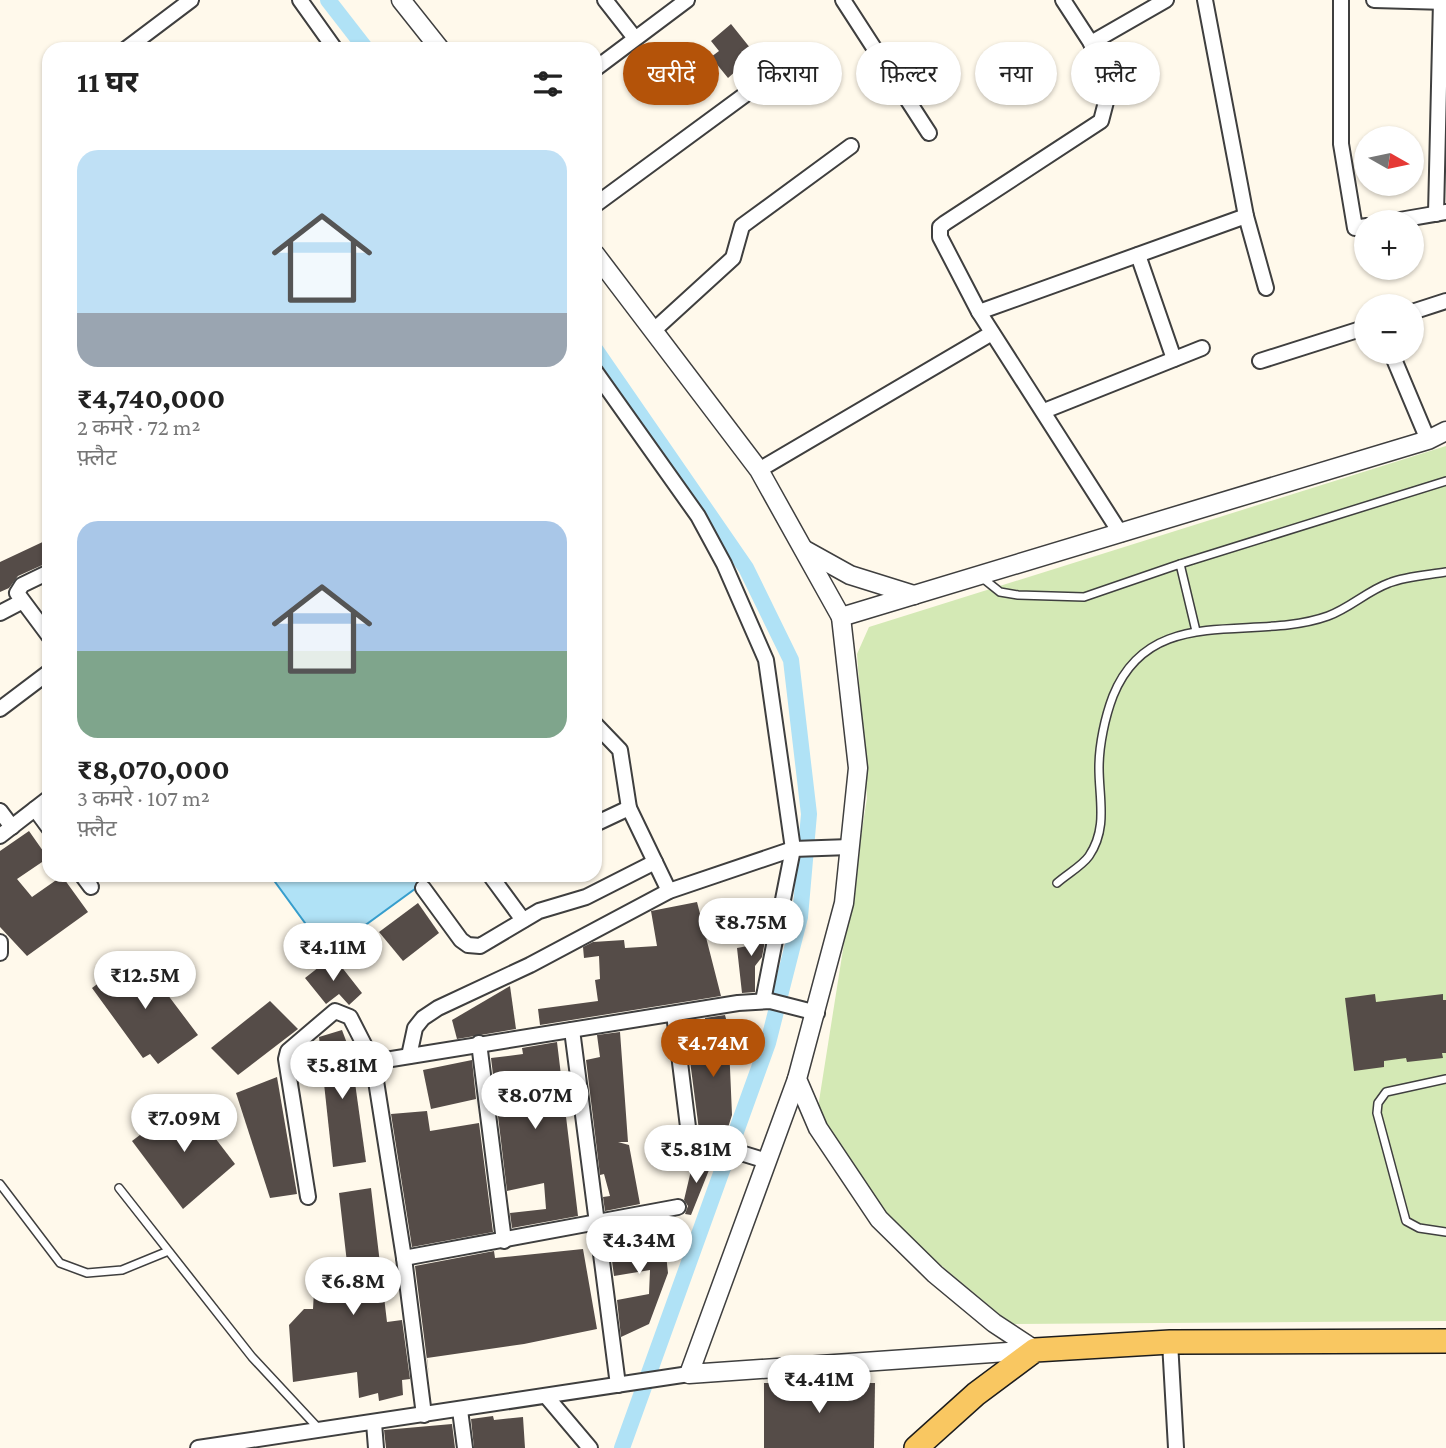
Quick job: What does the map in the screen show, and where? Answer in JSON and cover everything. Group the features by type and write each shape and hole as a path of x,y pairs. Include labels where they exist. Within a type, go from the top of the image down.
{"main road":[{"path":"916,1448 976,1394 1035,1350 1170,1342 1446,1341"}],"street":[{"path":"135,42 191,0"},
{"path":"300,0 325,42"},
{"path":"401,0 434,42"},
{"path":"605,0 634,37"},
{"path":"602,63 687,0"},
{"path":"843,0 929,132"},
{"path":"1063,0 1090,42"},
{"path":"1093,42 1167,0"},
{"path":"1205,0 1246,216 1266,288"},
{"path":"1341,0 1341,144 1354,222"},
{"path":"1374,0 1443,2 1441,213"},
{"path":"602,200 733,104"},
{"path":"1105,105 1101,121 940,227 940,237 979,313 1121,534"},
{"path":"653,331 733,258 742,226 851,146"},
{"path":"979,313 1246,216"},
{"path":"1138,255 1174,359"},
{"path":"602,263 759,470 841,617 858,768 844,903 817,1013 797,1079 689,1374"},
{"path":"1424,308 1446,301"},
{"path":"1260,361 1354,331"},
{"path":"759,470 992,333"},
{"path":"1044,411 1202,348"},
{"path":"1396,364 1428,440"},
{"path":"602,381 698,516 752,622 766,660 798,849 767,1001"},
{"path":"841,617 1428,440 1446,431"},
{"path":"802,548 850,575 914,595"},
{"path":"42,576 18,589 21,602 42,628"},
{"path":"0,613 21,602"},
{"path":"0,709 42,677"},
{"path":"602,731 620,750 629,808 669,891"},
{"path":"0,811 6,831 42,804"},
{"path":"602,821 629,808"},
{"path":"36,809 42,818"},
{"path":"409,1056 415,1028 422,1018 438,1007 530,965 669,891 798,849 850,847"},
{"path":"423,888 468,945 480,946 553,905 586,897 655,862"},
{"path":"495,882 523,920"},
{"path":"0,942 0,953"},
{"path":"373,1062 479,1043 767,1001 795,1005 817,1013"},
{"path":"308,1197 286,1059 288,1051 335,1011 350,1017 373,1062 404,1258 424,1415"},
{"path":"674,1014 688,1127 697,1142 767,1161"},
{"path":"572,1030 618,1385"},
{"path":"479,1043 504,1241"},
{"path":"797,1079 818,1128 879,1219 935,1274 994,1323 1035,1350"},
{"path":"404,1258 678,1207"},
{"path":"1170,1342 1176,1448"},
{"path":"203,1447 689,1374 1035,1350"},
{"path":"546,1396 590,1448"},
{"path":"460,1410 465,1448"},
{"path":"374,1423 376,1448"}],"lane":[{"path":"980,576 1000,592 1058,598 1084,597 1180,564 1446,481"},
{"path":"1180,564 1196,631"},
{"path":"1057,883 1087,859 1096,844 1102,799 1099,768 1114,694 1140,657 1177,634 1272,627 1310,620 1330,615 1389,583 1446,572"},
{"path":"1446,1079 1386,1092 1378,1103 1377,1113 1394,1185 1406,1221 1419,1228 1446,1232"},
{"path":"0,1184 60,1264 87,1273 122,1270 166,1252"},
{"path":"119,1188 166,1252 252,1357 321,1431"}],"green space":[{"path":"1446,446 1446,1321 1011,1324 887,1220 816,1120 867,798 857,654 869,627"}],"water":[{"path":"275,882 424,882 327,953"}],"building":[{"path":"731,24 745,42 733,42 733,74 728,78 719,67 719,42 711,41"},
{"path":"42,542 42,565 18,576 9,588 0,592 0,562"},
{"path":"29,831 42,849 42,862 17,879 32,897 53,882 66,882 88,912 27,956 0,927 0,851"},
{"path":"697,902 721,996 540,1025 538,1009 598,1001 595,980 600,979 599,956 584,958 583,947 593,942 624,940 625,948 657,946 651,911"},
{"path":"418,903 439,933 403,961 379,932"},
{"path":"768,924 762,957 755,966 755,992 742,993 737,948 753,945 751,926"},
{"path":"137,954 198,1035 158,1064 150,1054 143,1058 92,988"},
{"path":"333,956 362,993 349,1005 339,994 326,1004 305,978"},
{"path":"510,986 516,1029 457,1039 452,1020"},
{"path":"1375,994 1376,1002 1443,994 1443,1000 1446,1000 1446,1053 1442,1053 1443,1058 1407,1062 1406,1058 1384,1061 1384,1067 1354,1071 1345,998"},
{"path":"270,1001 298,1029 238,1075 211,1048"},
{"path":"725,1015 733,1045 729,1045 732,1115 725,1137 721,1137 699,1130 689,1053 708,1049 705,1018"},
{"path":"342,1030 351,1054 366,1162 333,1167 319,1037"},
{"path":"620,1032 628,1142 618,1142 629,1145 640,1204 605,1211 603,1197 610,1196 604,1174 600,1175 586,1060 600,1057 597,1035"},
{"path":"557,1042 578,1216 512,1228 510,1213 546,1209 544,1183 507,1191 491,1058 523,1054 522,1048"},
{"path":"472,1060 476,1099 431,1109 423,1070"},
{"path":"277,1077 297,1194 270,1198 236,1093"},
{"path":"186,1100 235,1164 183,1209 132,1141"},
{"path":"427,1111 430,1131 479,1123 493,1232 412,1247 391,1114"},
{"path":"693,1162 711,1165 691,1215 685,1214 688,1206 684,1200"},
{"path":"371,1188 387,1322 402,1320 410,1379 402,1380 403,1395 379,1401 378,1393 359,1398 357,1372 293,1382 289,1325 304,1309 313,1309 314,1291 350,1289 339,1193"},
{"path":"620,1228 622,1240 664,1235 668,1273 649,1324 621,1337 617,1300 649,1294 650,1270 614,1276 608,1230"},
{"path":"583,1249 597,1329 524,1344 427,1358 429,1376 415,1266 494,1251 495,1258"},
{"path":"764,1383 875,1383 874,1448 764,1448"},
{"path":"493,1416 494,1420 523,1417 525,1448 474,1448 471,1419"},
{"path":"452,1424 455,1448 386,1448 384,1430"}],"waterway":[{"path":"328,0 361,42"},
{"path":"602,359 746,568 791,660 809,814 800,917 768,1043 622,1448"}]}
